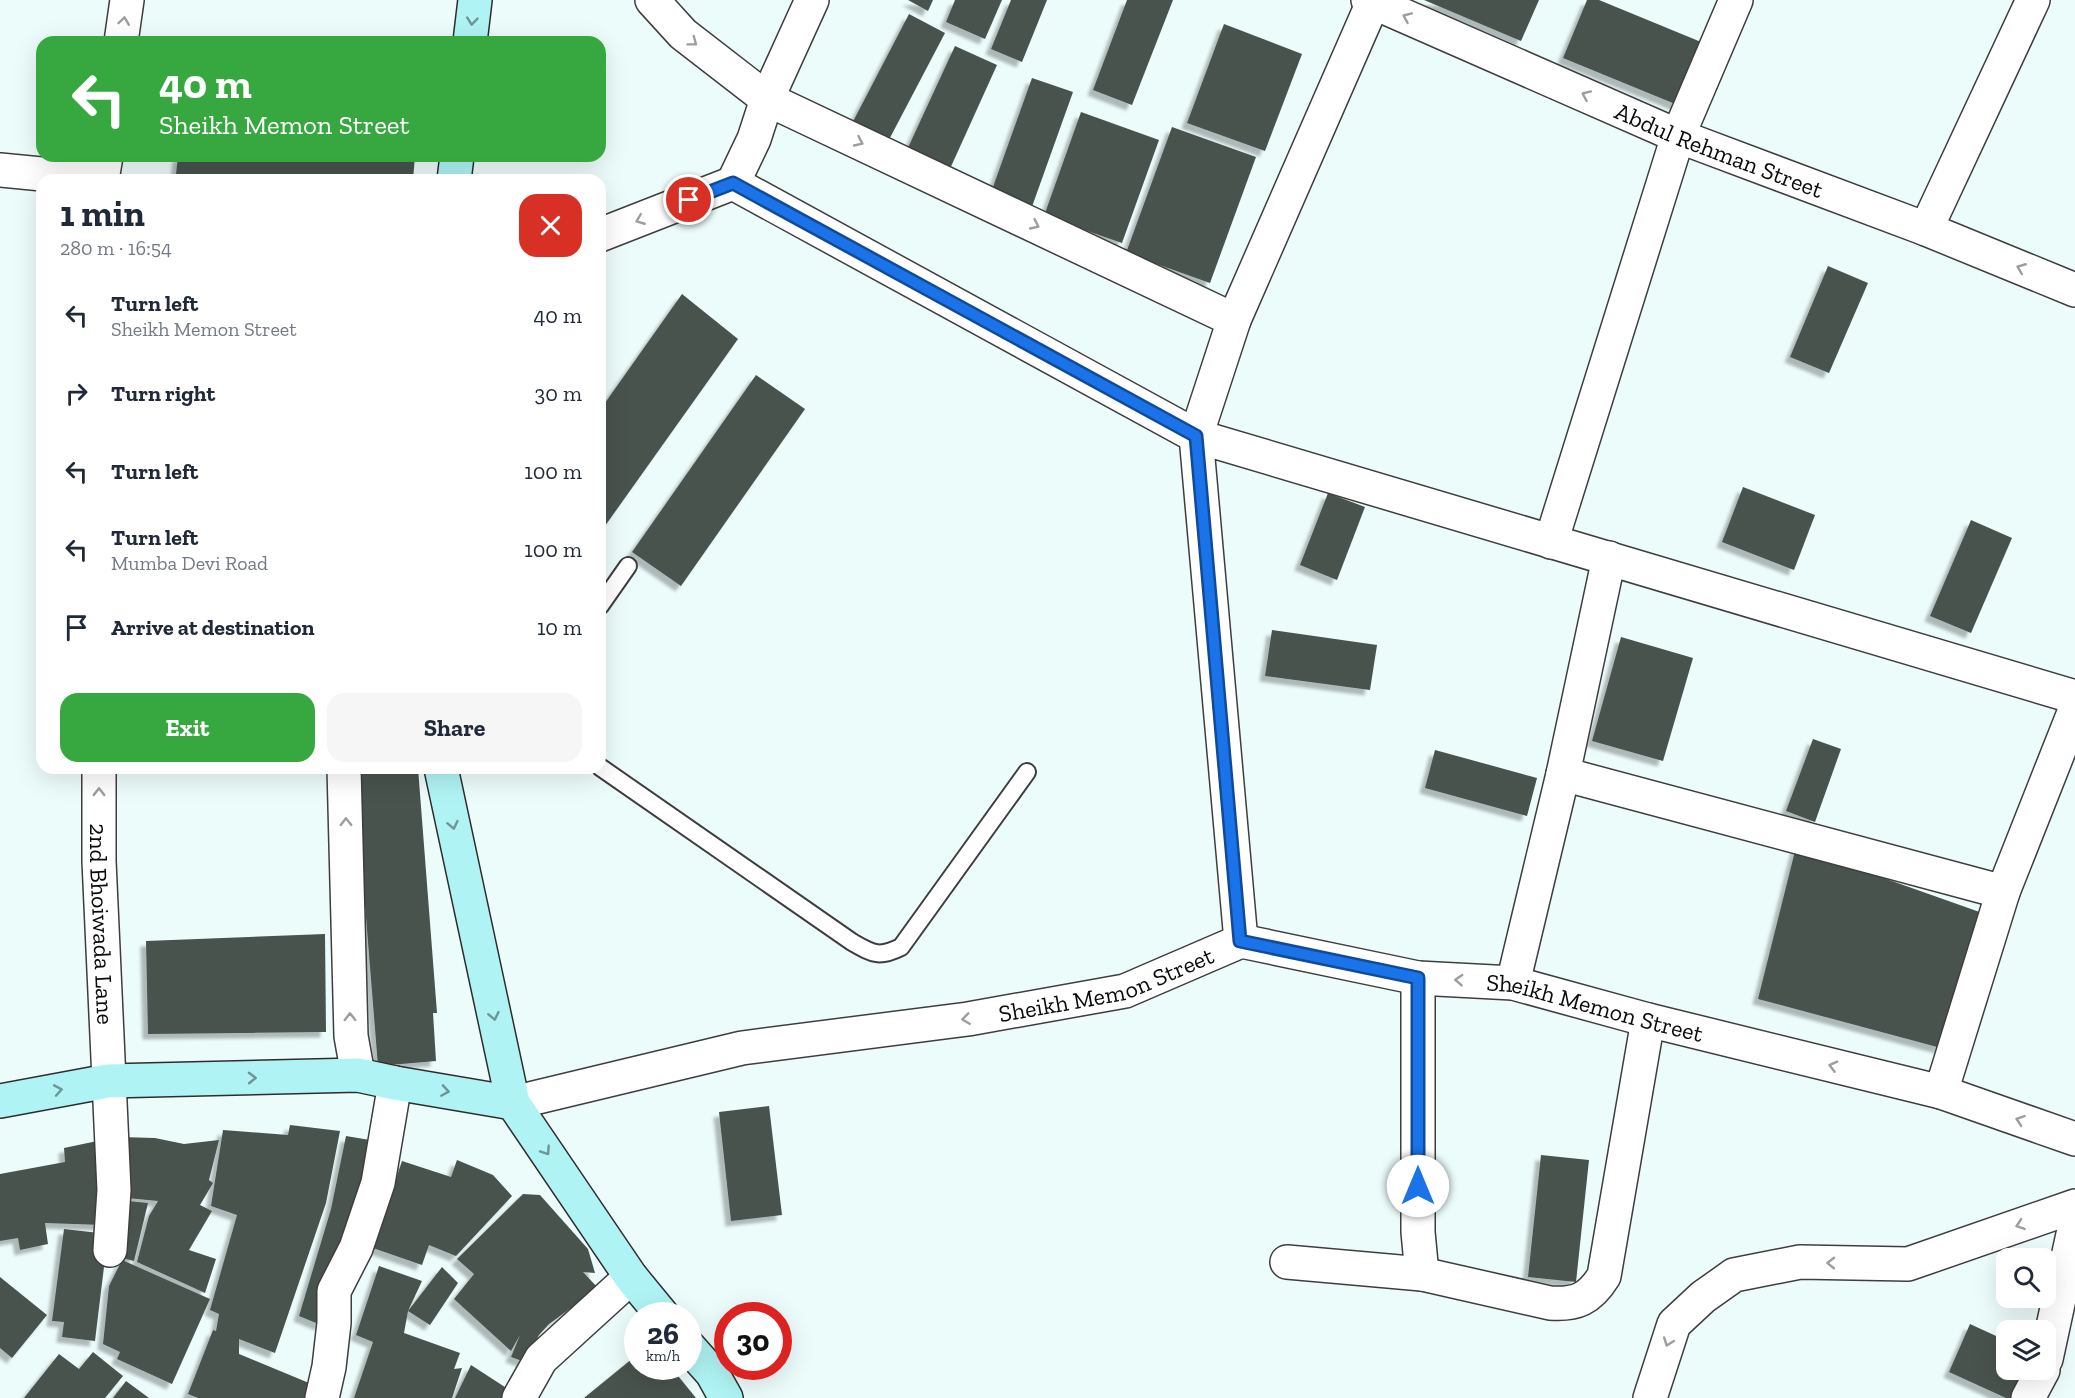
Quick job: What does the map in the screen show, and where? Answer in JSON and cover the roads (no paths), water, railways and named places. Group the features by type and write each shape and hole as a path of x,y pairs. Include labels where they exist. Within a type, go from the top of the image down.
{"main road":[{"path":"471,36 475,0"},
{"path":"442,774 513,1103 631,1277 652,1302"},
{"path":"0,1101 108,1081 358,1075 513,1103"},
{"path":"702,1362 712,1373 726,1398"}],"street":[{"path":"122,36 127,0"},
{"path":"652,0 683,34 767,99 1234,320"},
{"path":"606,233 733,183 754,139 767,99 812,0"},
{"path":"1551,542 1678,136 1736,0"},
{"path":"1926,229 2033,0"},
{"path":"1240,941 1196,436 1234,320 1372,1"},
{"name":"Abdul Rehman Street","path":"1372,1 1678,136 1926,229 2075,290"},
{"path":"0,170 41,174"},
{"path":"733,183 1196,436 2075,697"},
{"path":"1514,983 1563,774 1609,558"},
{"path":"1941,1092 2003,892 2075,710"},
{"name":"2nd Bhoiwada Lane","path":"99,774 99,861 114,1190 110,1250"},
{"path":"344,774 351,1036 358,1075"},
{"path":"1563,774 2003,892"},
{"name":"Sheikh Memon Street","path":"513,1103 742,1048 968,1019 1125,991 1240,941 1418,978 1514,983 1648,1020 1941,1092 2075,1139"},
{"path":"1418,978 1418,1233 1422,1274"},
{"path":"1287,1262 1422,1274 1550,1303 1568,1305 1588,1296 1598,1287 1604,1276 1648,1020"},
{"path":"322,1398 334,1323 334,1291 356,1248 378,1183 395,1083"},
{"path":"1650,1398 1674,1324 1703,1297 1734,1275 1800,1262 1908,1264 2075,1206"},
{"path":"2054,1320 2075,1225"},
{"path":"519,1398 541,1359 631,1277"},
{"path":"2028,1398 2038,1380"}],"lane":[{"path":"606,597 628,566"},
{"path":"606,771 852,942 870,953 887,954 901,947 1027,772"}]}
